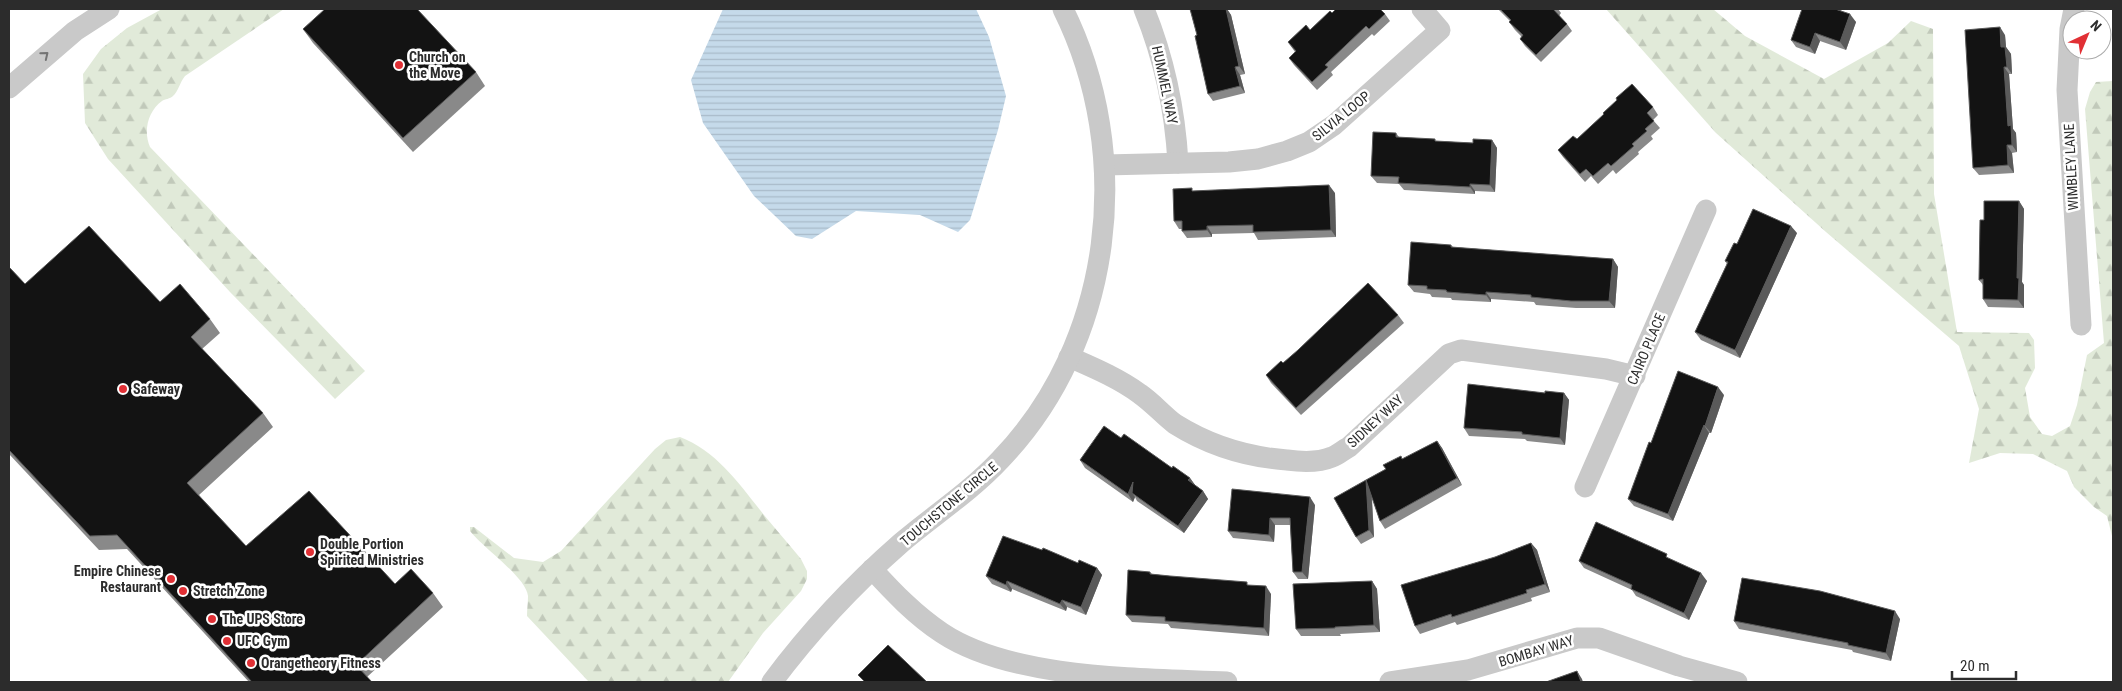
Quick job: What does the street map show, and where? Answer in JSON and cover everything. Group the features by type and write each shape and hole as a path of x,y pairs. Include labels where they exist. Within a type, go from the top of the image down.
{"street":[{"path":"9,88 75,31 108,9"},
{"name":"TOUCHSTONE CIRCLE","path":"772,682 800,644 872,569 902,542 969,491 1001,460 1029,425 1069,357 1080,330 1096,278 1106,206 1105,165 1097,107 1091,80 1063,9"},
{"name":"HUMMEL WAY","path":"1144,9 1158,45 1166,74 1178,163"},
{"name":"SILVIA LOOP","path":"1105,165 1229,162 1258,159 1287,151 1309,142 1334,126 1440,30 1422,9"},
{"name":"WIMBLEY LANE","path":"2074,9 2070,29 2067,90 2081,326"},
{"name":"CAIRO PLACE","path":"1585,487 1706,210"},
{"name":"SIDNEY WAY","path":"1069,357 1108,374 1140,394 1174,423 1201,439 1230,451 1253,457 1315,462 1333,457 1349,447 1449,354 1461,350 1606,369 1635,376"},
{"path":"872,569 914,614 968,648 1002,660 1110,679 1227,682"},
{"name":"BOMBAY WAY","path":"1390,682 1468,670 1577,638 1599,638 1679,666 1737,682"}],"green space":[{"path":"162,9 284,9 185,76 175,94 162,101 153,110 148,122 147,134 150,147 365,371 335,399 230,292 108,159 85,123 83,74 101,49 127,28"},
{"path":"1606,9 1713,9 1745,36 1824,79 1888,43 1911,21 1933,29 1934,194 1957,332 2029,333 2034,340 2035,368 2025,388 2030,417 2042,434 2052,436 2070,426 2077,405 2087,355 2104,343 2085,109 2090,92 2096,82 2113,81 2113,540 2107,516 2094,507 2074,487 2067,471 2033,454 2000,453 1969,463 1979,409 1959,346 1826,232 1716,133"},
{"path":"680,437 693,443 717,460 737,481 801,559 807,571 807,579 801,591 763,633 728,682 589,682 527,616 528,596 520,580 476,538 470,531 470,527 474,527 514,558 543,562 561,551 655,449 666,440"}],"water":[{"path":"723,9 976,9 989,37 1006,96 998,130 970,220 958,232 920,215 856,211 812,239 796,236 754,196 703,123 691,80"}],"building":[{"name":"Church on the Move","path":"325,9 417,9 476,72 403,138 303,29"},
{"path":"1190,9 1226,9 1239,66 1235,67 1240,86 1208,94"},
{"path":"1336,9 1380,9 1385,14 1369,29 1366,26 1325,65 1328,67 1312,82 1289,58 1296,51 1288,42 1306,25 1310,30 1330,11 1332,13"},
{"path":"1500,9 1553,9 1567,24 1536,55 1520,39 1523,35 1509,22 1511,20"},
{"path":"1802,9 1835,9 1850,14 1840,42 1815,33 1810,47 1791,40"},
{"path":"2000,27 2001,47 2005,47 2007,67 2004,67 2008,126 2011,125 2012,145 2007,145 2008,165 1973,168 1965,30"},
{"path":"1632,84 1653,107 1647,113 1654,121 1645,129 1647,131 1632,144 1634,146 1611,166 1608,163 1593,176 1586,169 1580,174 1558,150 1573,136 1577,139"},
{"path":"1373,132 1396,133 1396,137 1435,139 1435,141 1473,143 1473,139 1492,140 1490,185 1470,184 1470,187 1398,183 1399,177 1371,176"},
{"path":"1329,185 1331,230 1253,232 1253,225 1207,226 1207,230 1182,231 1182,221 1174,221 1173,189 1192,188 1192,191"},
{"path":"1984,201 2019,201 2018,300 1983,299 1983,279 1979,280 1980,220 1984,220"},
{"path":"1753,209 1791,226 1735,350 1695,332 1728,262 1725,261 1734,243 1737,244"},
{"path":"89,226 160,302 180,284 210,319 191,337 263,413 187,483 246,546 309,491 395,584 411,569 433,593 356,665 372,682 252,682 117,535 90,536 9,450 9,267 25,284"},
{"path":"1411,242 1451,245 1451,247 1613,259 1609,301 1571,301 1531,297 1531,295 1486,292 1486,295 1447,292 1446,290 1427,289 1427,286 1408,285"},
{"path":"1368,283 1398,315 1296,408 1266,375 1281,361 1283,363 1298,350"},
{"path":"1678,371 1718,387 1705,426 1668,514 1628,499"},
{"path":"1468,384 1545,393 1545,391 1564,393 1560,438 1522,434 1522,432 1464,428"},
{"path":"1104,426 1121,438 1124,434 1172,468 1173,466 1190,478 1188,480 1203,491 1178,526 1132,493 1133,482 1128,494 1080,460"},
{"path":"1437,441 1457,478 1380,521 1366,480 1386,469 1383,465 1401,456 1402,459"},
{"path":"1366,480 1369,530 1356,537 1334,498"},
{"path":"1232,489 1310,497 1302,572 1293,572 1290,518 1270,518 1269,535 1228,531"},
{"path":"1596,522 1667,554 1666,557 1701,573 1684,613 1631,589 1632,585 1579,561"},
{"path":"1003,536 1042,550 1043,548 1078,563 1079,560 1097,568 1081,607 1062,600 1060,604 1007,581 1006,585 986,576"},
{"path":"1531,543 1545,584 1526,590 1527,593 1452,617 1451,614 1415,626 1401,585 1495,557"},
{"path":"1128,570 1150,572 1150,574 1247,582 1247,585 1266,586 1264,628 1165,621 1165,617 1126,615"},
{"path":"1742,578 1820,591 1895,611 1886,653 1848,645 1848,643 1734,621"},
{"path":"1372,581 1374,625 1296,629 1293,584"},
{"path":"888,645 927,682 865,682 858,675"},
{"path":"1577,671 1581,682 1546,682"}],"place":[{"name":"Church on the Move","path":"399,65"},
{"name":"Safeway","path":"123,389"},
{"name":"Double Portion Spirited Ministries","path":"310,552"},
{"name":"Empire Chinese Restaurant","path":"171,579"},
{"name":"Stretch Zone","path":"183,591"},
{"name":"The UPS Store","path":"212,619"},
{"name":"UFC Gym","path":"227,641"},
{"name":"Orangetheory Fitness","path":"251,663"}]}
